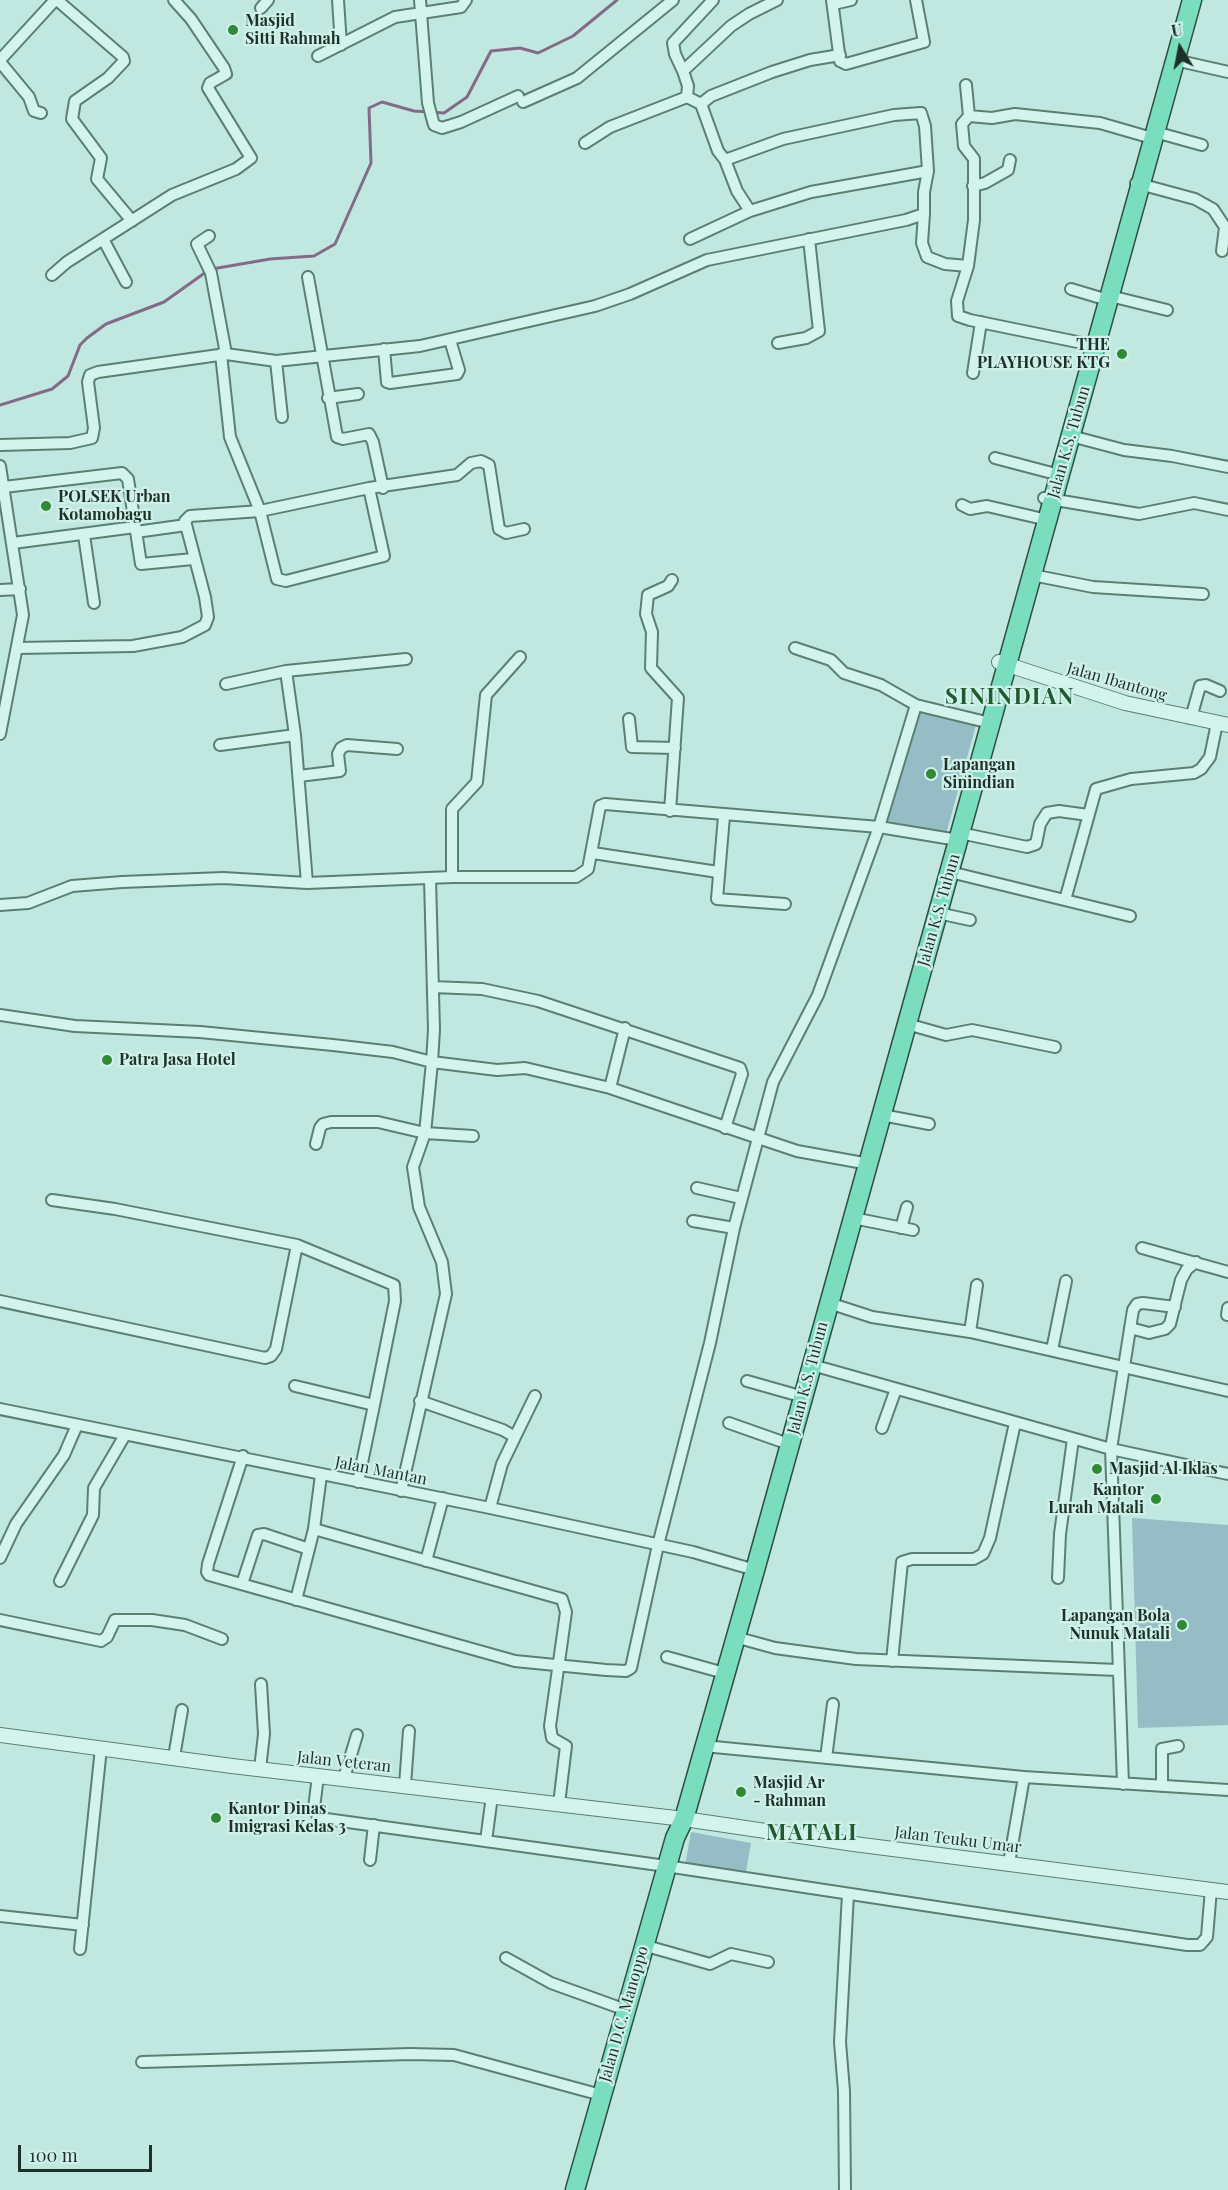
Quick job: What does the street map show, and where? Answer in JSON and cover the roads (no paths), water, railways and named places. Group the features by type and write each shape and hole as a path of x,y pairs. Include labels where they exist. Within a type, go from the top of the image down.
{"highway":[{"name":"Jalan K.S. Tubun","path":"680,1819 717,1671 751,1569 812,1365 854,1218 864,1163 882,1115 950,872 955,837 982,721 1032,575 1042,518 1071,436 1093,344 1150,134 1182,0"},
{"name":"Jalan K.S. Tubun","path":"1150,134 1192,0"},
{"name":"Jalan K.S. Tubun","path":"680,1819 704,1746 735,1637 793,1394 864,1163 1003,664 1052,473 1093,344"},
{"name":"Jalan D.C. Manoppo","path":"575,2190 680,1819"}],"street":[{"path":"41,113 34,111 29,97 0,61 56,0 123,57 124,61 108,78 75,101 72,119 100,158 97,179 132,221"},
{"path":"52,275 67,262 172,195 236,169 251,158 208,88 210,83 226,74 225,71 191,20 174,0"},
{"path":"338,0 341,45"},
{"path":"420,0 428,103 434,125 442,128 577,78 673,0"},
{"path":"318,56 395,17 461,7 466,0"},
{"path":"687,97 688,86 673,43 713,0"},
{"path":"684,71 731,26 777,0"},
{"path":"850,0 833,2 841,62 846,63 924,42 916,0"},
{"path":"701,104 711,96 772,72 810,60 840,55"},
{"path":"1175,60 1228,72"},
{"path":"966,85 969,116"},
{"path":"585,143 610,127 687,97 701,104 718,151 725,160 737,191 750,211"},
{"path":"725,160 783,139 917,111 923,117 925,126 928,171 924,192 922,243 927,257 945,264 968,266"},
{"path":"1093,344 963,319 957,312 957,301 968,266 974,219 974,159 966,152 962,136 963,120 969,116 992,118 1016,114 1092,122 1202,145"},
{"path":"973,186 985,183 1008,170 1010,160"},
{"path":"690,239 750,211 811,192 928,171"},
{"path":"1137,184 1188,196 1213,209 1225,227 1222,251"},
{"path":"0,445 69,443 92,438 94,428 88,382 93,373 224,354 276,361 420,346 595,306 630,294 707,260 906,220 924,214"},
{"path":"208,236 197,244 209,268 224,354 231,437 260,511 278,579 286,581 384,556 369,488"},
{"path":"103,239 126,282"},
{"path":"778,344 806,338 819,331 809,239"},
{"path":"308,277 328,398 337,437 343,439 366,434 372,437 383,488"},
{"path":"1071,289 1167,310"},
{"path":"973,373 981,322"},
{"path":"384,349 387,381 390,383 457,374 459,370 450,340"},
{"path":"276,361 282,417"},
{"path":"328,398 357,394"},
{"path":"1071,436 1124,450 1172,456 1228,467"},
{"path":"995,459 1052,473"},
{"path":"17,648 133,646 193,632 205,625 208,617 186,525 186,518 203,513 260,511 369,488 383,488 457,475 471,463 485,461 489,465 500,529 506,532 524,529"},
{"path":"0,466 4,487 5,529 14,543 22,620 7,699 1,717 0,734"},
{"path":"4,487 122,473 128,479 143,565 193,559"},
{"path":"962,505 970,509 987,506 1042,518 1139,514 1194,504 1228,510"},
{"path":"14,543 186,525"},
{"path":"84,535 94,603"},
{"path":"1032,575 1093,587 1203,594"},
{"path":"670,811 678,698 651,668 652,632 646,614 648,595 668,586 672,580"},
{"path":"0,590 20,589"},
{"path":"795,648 831,660 844,673 881,686 916,705 982,721"},
{"path":"452,877 452,809 477,782 486,695 520,657"},
{"path":"226,684 286,671 406,659"},
{"name":"Jalan Ibantong","path":"1003,664 1125,704 1223,724"},
{"path":"286,671 296,735 307,883"},
{"path":"1191,718 1200,686 1206,685 1220,691"},
{"path":"243,1456 207,1570 209,1575 501,1658 557,1667 626,1671 631,1668 658,1545 710,1343 741,1198 773,1082 818,995 879,827 916,705"},
{"path":"629,719 632,747 675,748"},
{"path":"1065,900 1093,793 1101,786 1144,777 1194,773 1201,769 1210,757 1223,724"},
{"path":"220,745 296,735"},
{"path":"299,776 340,771 338,754 340,748 347,745 397,749"},
{"path":"0,904 28,903 67,888 102,883 223,878 307,883 452,877 576,877 588,869 593,853 600,806 622,804 724,816 879,827 1027,847 1036,844 1040,824 1047,813 1059,811 1088,815"},
{"path":"724,816 717,899 785,904"},
{"path":"593,853 718,872"},
{"path":"950,872 1130,916"},
{"path":"401,1491 446,1286 437,1248 421,1215 413,1167 425,1133 432,1062 433,987 430,879"},
{"path":"938,913 970,920"},
{"path":"433,987 497,991 625,1028 741,1069 742,1074 725,1128"},
{"path":"0,1015 75,1026 200,1032 333,1045 393,1052 432,1062 497,1070 525,1068 609,1088 797,1151 864,1163"},
{"path":"907,1024 946,1035 972,1030 1055,1047"},
{"path":"609,1088 625,1028"},
{"path":"882,1115 929,1124"},
{"path":"316,1144 320,1128 331,1122 378,1122 425,1133 473,1136"},
{"path":"697,1188 741,1198"},
{"path":"52,1200 127,1211 297,1245 394,1285 395,1300 358,1482"},
{"path":"854,1218 907,1229 907,1207"},
{"path":"693,1221 734,1228"},
{"path":"0,1301 265,1358 271,1356 276,1349 297,1245"},
{"path":"1142,1248 1228,1272"},
{"path":"1130,1328 1149,1334 1159,1333 1170,1324 1181,1280 1186,1269 1196,1262"},
{"path":"1052,1350 1066,1281"},
{"path":"970,1332 977,1286"},
{"path":"829,1303 872,1317 970,1332 1228,1391"},
{"path":"1123,1784 1117,1670 1111,1449 1123,1367 1137,1304 1175,1307"},
{"path":"1227,1315 1228,1308"},
{"path":"812,1365 1111,1449 1228,1474"},
{"path":"747,1381 793,1394"},
{"path":"295,1386 374,1405"},
{"path":"882,1428 896,1389"},
{"path":"490,1508 502,1464 535,1396"},
{"path":"420,1401 515,1437"},
{"name":"Jalan Mantan","path":"0,1409 125,1436 243,1456 321,1475 490,1508 658,1545 751,1569"},
{"path":"729,1423 780,1441"},
{"path":"892,1661 902,1562 912,1559 974,1559 983,1554 990,1538 1016,1423"},
{"path":"0,1558 16,1524 64,1455 77,1425"},
{"path":"60,1581 93,1515 94,1488 125,1436"},
{"path":"1058,1578 1060,1534 1073,1438"},
{"path":"296,1600 314,1529 321,1475"},
{"path":"426,1561 443,1498"},
{"path":"314,1529 562,1599 566,1612 550,1733 552,1738 566,1746 559,1804"},
{"path":"242,1584 258,1535 264,1534 309,1549"},
{"path":"0,1620 101,1641 107,1637 115,1620 152,1620 185,1625 222,1639"},
{"path":"735,1637 816,1656 1117,1670"},
{"path":"667,1657 717,1671"},
{"path":"260,1769 264,1734 261,1684"},
{"path":"826,1758 833,1704"},
{"path":"174,1757 182,1710"},
{"path":"405,1785 409,1731"},
{"path":"344,1778 357,1735"},
{"name":"Jalan Veteran","path":"0,1736 680,1819"},
{"path":"704,1746 1024,1777 1228,1790"},
{"path":"1162,1786 1162,1749 1178,1746"},
{"path":"81,1949 101,1748"},
{"path":"318,1776 314,1808 316,1816 666,1866 1194,1946 1204,1943 1207,1937 1212,1889"},
{"path":"1009,1863 1024,1777"},
{"path":"486,1841 492,1796"},
{"name":"Jalan Teuku Umar","path":"680,1819 1228,1892"},
{"path":"370,1860 374,1825"},
{"path":"845,2190 841,1999 848,1894"},
{"path":"0,1916 83,1925"},
{"path":"644,1945 710,1964 731,1954 768,1962"},
{"path":"506,1958 551,1983 629,1997"},
{"path":"142,2062 444,2055 470,2058 602,2095"}],"waterway":[{"path":"212,269 270,259 314,256 335,244 371,163 369,108 382,102 414,111 444,113 467,97 491,51 520,48 538,53 573,36 617,0"},
{"path":"0,405 52,389 68,376 80,345 87,338 106,324 164,302 206,272"}],"place":[{"name":"Masjid Sitti Rahmah","path":"233,30"},
{"name":"THE PLAYHOUSE KTG","path":"1122,354"},
{"name":"POLSEK Urban Kotamobagu","path":"46,506"},
{"name":"Lapangan Sinindian","path":"931,774"},
{"name":"Patra Jasa Hotel","path":"107,1060"},
{"name":"Masjid Al Iklas","path":"1097,1469"},
{"name":"Kantor Lurah Matali","path":"1156,1499"},
{"name":"Lapangan Bola Nunuk Matali","path":"1182,1625"},
{"name":"Masjid Ar - Rahman","path":"741,1792"},
{"name":"Kantor Dinas Imigrasi Kelas 3","path":"216,1818"}],"district":[{"name":"SININDIAN","path":"1010,697"},
{"name":"MATALI","path":"812,1833"}]}
